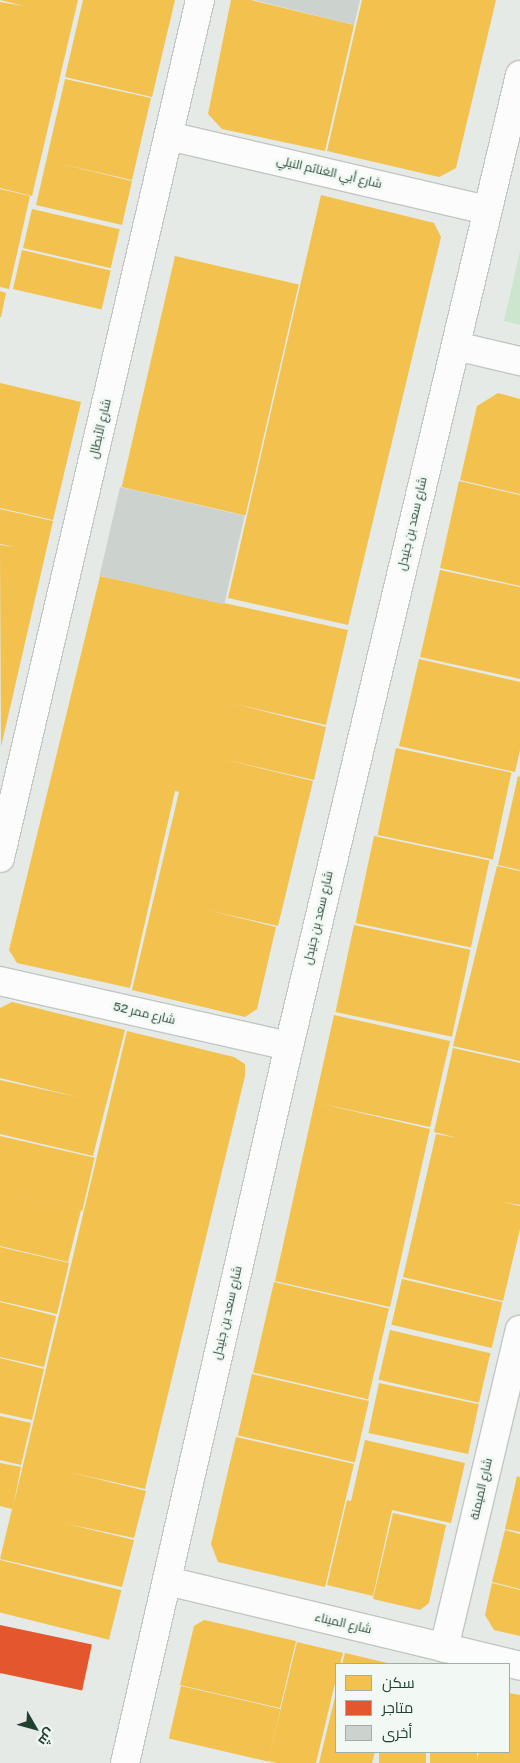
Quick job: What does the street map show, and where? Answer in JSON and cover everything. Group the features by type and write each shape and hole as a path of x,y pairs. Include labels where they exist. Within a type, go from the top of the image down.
{"street":[{"name":"شارع الأبطال","path":"0,858 5,815 200,0"},
{"name":"شارع سعد بن جنيدل","path":"125,1763 289,1046 520,75"},
{"name":"شارع أبي الغنائم النيلي","path":"169,136 488,210"},
{"path":"456,346 520,361"},
{"name":"شارع ممر 52","path":"0,981 289,1046"},
{"name":"شارع الميمنة","path":"444,1648 520,1330"},
{"name":"شارع الميناء","path":"167,1581 507,1663"}],"green space":[{"path":"520,251 520,325 504,321"}],"building: سكن":[{"path":"0,0 78,0 32,196 0,188 0,2 24,6"},
{"path":"83,0 175,0 152,97 65,77"},
{"path":"231,0 251,0 354,25 325,151 222,129 208,114"},
{"path":"362,0 496,0 456,168 439,177 327,151"},
{"path":"65,79 151,98 132,180 57,163 132,181 122,225 36,205"},
{"path":"0,189 30,196 9,289 0,287"},
{"path":"321,195 434,223 441,237 348,625 228,598"},
{"path":"32,209 120,229 111,268 23,248"},
{"path":"22,250 111,270 102,309 13,289"},
{"path":"175,256 299,285 245,515 122,487"},
{"path":"0,291 6,293 1,317 0,317"},
{"path":"0,383 81,402 53,520 0,508"},
{"path":"498,393 520,399 520,494 460,480 477,406"},
{"path":"459,481 520,495 520,586 440,568"},
{"path":"0,509 53,521 1,747 0,545 15,547 0,544"},
{"path":"440,570 520,587 520,679 420,657"},
{"path":"100,576 348,630 326,725 231,703 326,727 314,780 218,758 313,781 278,926 207,910 276,927 257,1009 245,1017 132,990 179,792 168,789 175,791 130,988 17,963 9,950"},
{"path":"419,659 520,682 520,750 515,772 399,746"},
{"path":"396,748 511,773 493,860 377,835"},
{"path":"518,776 520,777 520,870 498,865"},
{"path":"374,836 489,861 471,948 355,923"},
{"path":"497,866 520,871 520,1061 453,1046"},
{"path":"354,925 470,950 452,1037 335,1012"},
{"path":"12,1002 125,1030 93,1156 0,1134 0,1080 82,1098 0,1078 0,1008"},
{"path":"334,1015 450,1041 430,1127 318,1103 430,1129 390,1307 275,1281"},
{"path":"127,1031 234,1057 245,1064 245,1076 145,1489 69,1472 146,1491 134,1538 63,1523 134,1540 122,1587 0,1559 12,1509 0,1506 0,1463 21,1467 13,1507"},
{"path":"453,1048 520,1063 520,1205 503,1202 520,1206 520,1229 503,1301 403,1277 436,1134 458,1138 434,1132"},
{"path":"0,1136 95,1158 82,1210 0,1191"},
{"path":"0,1191 81,1210 68,1262 0,1246"},
{"path":"0,1247 69,1263 57,1314 0,1301"},
{"path":"402,1279 502,1302 492,1348 391,1325"},
{"path":"274,1282 389,1309 368,1399 253,1373"},
{"path":"0,1302 56,1316 44,1367 0,1357"},
{"path":"390,1330 490,1353 479,1403 379,1380"},
{"path":"0,1358 44,1369 32,1420 0,1413"},
{"path":"252,1374 369,1401 355,1462 238,1435"},
{"path":"379,1383 479,1404 468,1454 368,1433"},
{"path":"0,1416 31,1423 21,1465 0,1460"},
{"path":"236,1437 354,1464 325,1587 218,1562 211,1544"},
{"path":"365,1440 465,1463 451,1523 392,1510 373,1596 327,1585 347,1500 351,1501"},
{"path":"517,1476 520,1477 520,1532 505,1529"},
{"path":"393,1513 446,1525 429,1603 420,1610 373,1599"},
{"path":"505,1530 520,1534 520,1589 492,1582"},
{"path":"0,1560 121,1590 109,1640 0,1613"},
{"path":"492,1583 520,1590 520,1636 494,1630 485,1615"},
{"path":"204,1620 296,1641 280,1708 180,1685 194,1626"},
{"path":"297,1642 343,1653 340,1663 335,1663 335,1683 316,1763 277,1763 268,1761"},
{"path":"345,1653 388,1663 342,1663"},
{"path":"181,1686 280,1709 268,1762 169,1739"},
{"path":"510,1693 520,1695 520,1763 476,1763 479,1753 510,1753"},
{"path":"335,1697 335,1753 375,1753 372,1763 319,1763"},
{"path":"379,1753 426,1753 426,1763 379,1763"},
{"path":"430,1753 477,1753 477,1763 430,1763"}],"building: متاجر":[{"path":"0,1625 92,1645 82,1691 0,1673"}],"building: أخرى":[{"path":"254,0 360,0 354,25"},
{"path":"120,487 245,516 224,604 100,576"}]}
